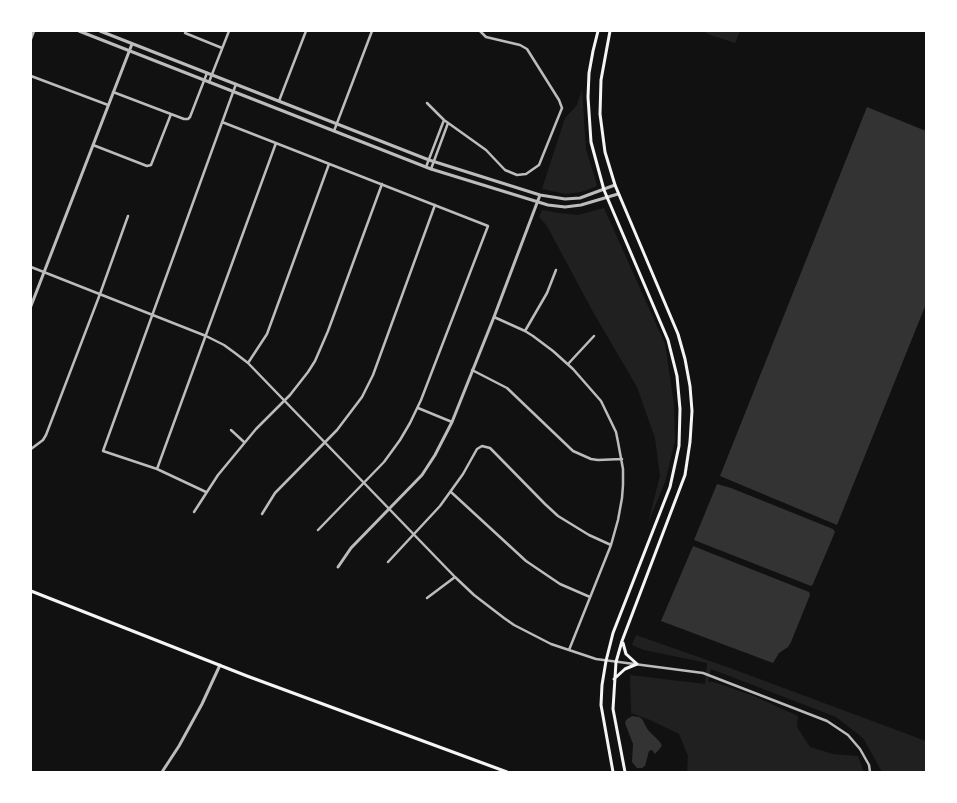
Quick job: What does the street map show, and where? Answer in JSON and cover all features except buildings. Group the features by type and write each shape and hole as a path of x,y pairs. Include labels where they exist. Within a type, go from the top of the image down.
{"main road":[{"path":"598,31 589,73 588,97 591,142 607,198 668,340 677,376 680,409 679,446 670,487 613,633 606,661 602,685 602,705 613,772"},
{"path":"610,31 601,80 600,114 605,152 618,194 678,334 687,366 692,411 690,442 685,475 622,641 616,662 613,708 625,772"},
{"path":"31,591 220,665 507,772"},
{"path":"614,679 625,669 637,664 626,654 622,641"}],"street":[{"path":"31,39 34,31"},
{"path":"79,31 129,52 233,91 431,169 548,205 565,207 581,205 618,194"},
{"path":"100,31 434,162 549,198 580,198 615,185"},
{"path":"186,31 186,33 222,48"},
{"path":"209,82 229,31"},
{"path":"279,101 306,31"},
{"path":"334,131 372,31"},
{"path":"427,103 444,120 486,150 505,170 517,174 526,174 539,165 562,108 559,100 527,49 486,37 480,31"},
{"path":"31,306 132,44"},
{"path":"113,92 170,114 188,119 207,73"},
{"path":"31,76 108,104"},
{"path":"206,492 157,469 103,451 236,84"},
{"path":"92,145 143,165 151,165 170,114"},
{"path":"426,167 444,120"},
{"path":"222,122 488,226 418,408 400,440 384,462 318,530"},
{"path":"431,169 448,123"},
{"path":"157,469 276,143"},
{"path":"248,363 267,334 329,164"},
{"path":"194,512 218,474 244,442 290,395 308,372 322,347 382,184"},
{"path":"338,567 351,548 422,475 435,455 452,422 494,317 540,195"},
{"path":"262,514 275,493 350,414 362,397 373,375 435,205"},
{"path":"31,449 43,440 46,435 128,216"},
{"path":"31,267 206,336 224,345 248,363 455,578 504,618 551,644 596,659 703,673 827,721 848,735 860,749 869,765 870,772"},
{"path":"524,330 547,293 556,270"},
{"path":"494,317 524,330 568,364 601,401 616,432 623,469 622,498 610,544 569,650"},
{"path":"568,364 594,336"},
{"path":"472,370 507,388 572,451 591,459 622,459"},
{"path":"418,408 452,422"},
{"path":"231,430 244,442"},
{"path":"388,562 440,506 463,474 477,449 482,446 494,452 558,516 610,544"},
{"path":"451,492 526,562 560,584 590,597"},
{"path":"427,598 455,578"},
{"path":"162,772 179,746 220,665"}],"shaded area":[{"path":"704,31 740,31 735,43 708,34"},
{"path":"582,89 586,149 597,185 581,192 565,194 542,189 565,118 577,105"},
{"path":"867,107 926,131 926,304 837,525 720,476"},
{"path":"604,208 665,344 674,404 675,441 665,482 648,523 660,476 655,438 637,387 593,312 547,226 539,217 542,210 578,215"},
{"path":"717,484 731,488 833,529 835,532 811,586 694,540"},
{"path":"693,546 809,592 810,595 791,642 788,647 779,653 773,663 661,621"},
{"path":"636,635 730,668 926,741 926,771 882,772 863,738 836,717 711,669 708,682 714,682 754,696 798,716 797,727 810,747 833,754 858,756 864,772 687,772 688,756 679,734 650,720 631,713 630,675 705,684 707,663 644,650 632,645"},
{"path":"632,716 642,719 648,730 662,746 655,754 652,750 649,751 645,766 642,768 637,768 632,762 633,744 625,723 626,720"}]}
